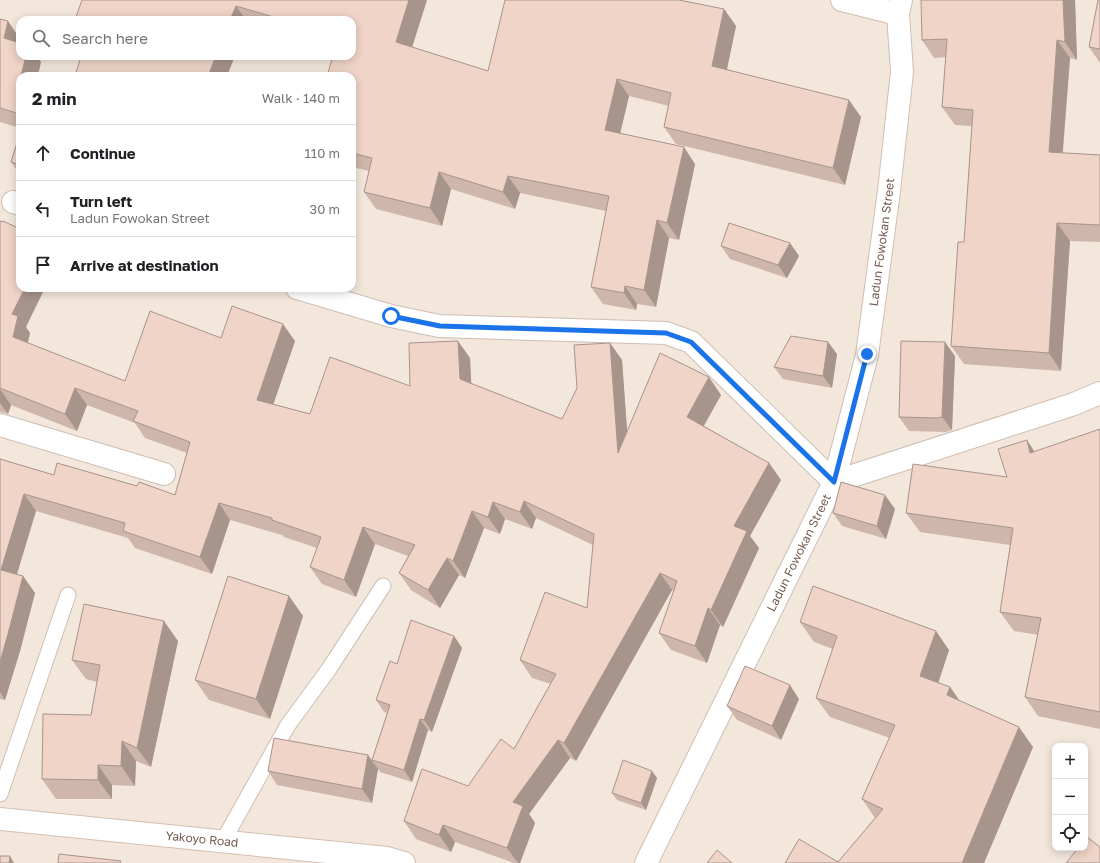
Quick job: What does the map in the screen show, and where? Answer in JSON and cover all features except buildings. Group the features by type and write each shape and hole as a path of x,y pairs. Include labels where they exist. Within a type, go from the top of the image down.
{"street":[{"name":"Ladun Fowokan Street","path":"646,863 834,482 867,354 889,191 902,72 899,7 842,0"},
{"path":"310,292 391,316 440,326 666,333 691,342 834,482 1074,404 1100,393"},
{"path":"0,425 164,474"},
{"name":"Yakoyo Road","path":"0,819 387,858 404,863"}],"lane":[{"path":"223,842 288,725 329,669 383,586"},
{"path":"0,794 68,595"}],"shaded area":[{"path":"0,0 1100,0 1100,863 0,863"}],"route":[{"path":"391,316 440,326 666,333 691,342 834,482 867,354"}]}
